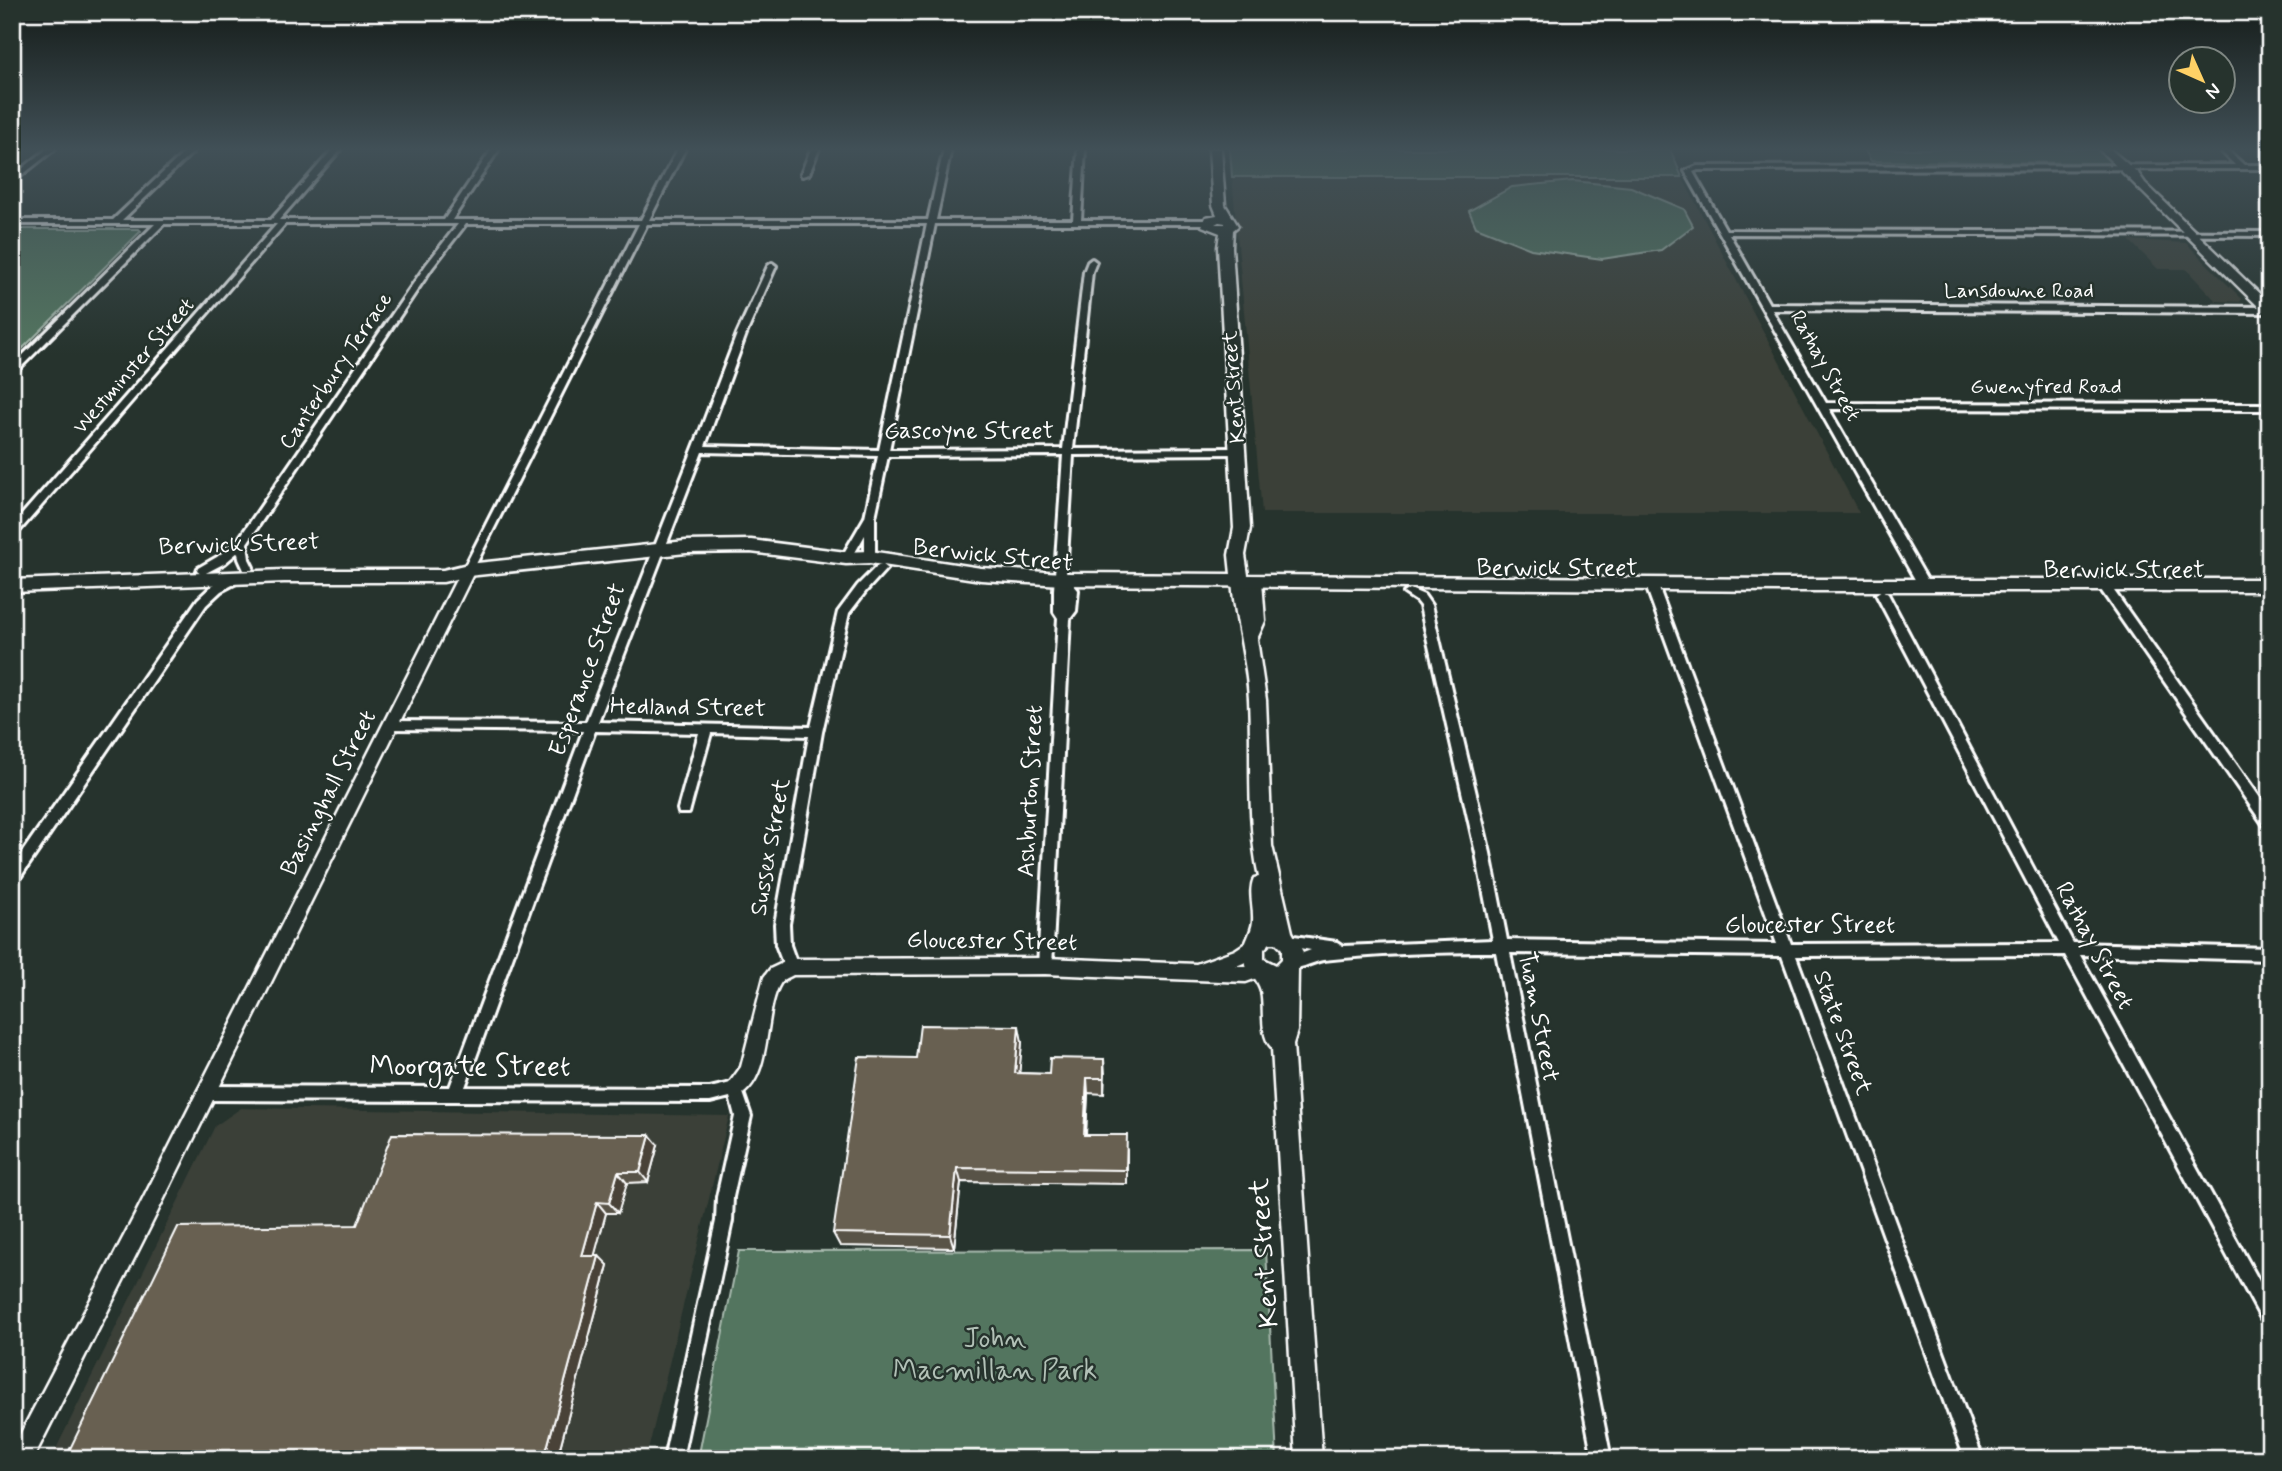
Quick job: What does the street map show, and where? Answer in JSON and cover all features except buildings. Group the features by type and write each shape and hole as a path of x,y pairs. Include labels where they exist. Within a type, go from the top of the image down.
{"main road":[{"name":"Kent Street","path":"1217,218 1225,247 1242,528 1251,555 1243,622 1250,638 1256,683 1265,860 1286,939"},
{"path":"2174,218 2269,311"},
{"name":"Berwick Street","path":"12,586 243,572 431,576 657,549 751,546 876,563 954,582 1065,586 1653,588 1882,594 2270,585"},
{"name":"Berwick Street","path":"12,577 199,575"},
{"name":"Berwick Street","path":"1247,586 1410,593 1923,583 2270,596"},
{"name":"Kent Street","path":"1256,942 1263,911 1261,872 1265,860"},
{"path":"1269,935 1286,939 1293,949 1290,965 1278,972 1264,969 1252,957 1256,942 1269,935"},
{"name":"Kent Street","path":"1290,965 1287,1031 1282,1044 1309,1459"},
{"name":"Kent Street","path":"1264,969 1272,993 1276,1039 1282,1044"}],"street":[{"path":"116,221 120,218"},
{"name":"Westminster Street","path":"12,533 282,218"},
{"path":"446,222 449,218"},
{"name":"Basinghall Street","path":"20,1459 648,218"},
{"path":"876,563 870,517 933,218"},
{"path":"1077,218 1077,222"},
{"name":"Rathay Street","path":"1715,218 1923,583"},
{"path":"12,222 1217,222"},
{"path":"12,371 162,222"},
{"name":"Canterbury Terrace","path":"199,575 242,543 421,279 464,222"},
{"path":"1723,232 2270,234"},
{"name":"Ashburton Street","path":"1045,966 1064,618 1060,612 1065,586 1068,452 1088,272 1092,261"},
{"name":"Esperance Street","path":"455,1093 657,549 699,449 738,340 772,266"},
{"name":"Lansdowne Road","path":"1767,307 2269,311"},
{"name":"Gwenyfred Road","path":"1823,406 2270,407"},
{"name":"Gascoyne Street","path":"699,449 883,452 1238,451"},
{"path":"846,558 870,517"},
{"path":"12,878 202,602 217,588 243,572 242,543"},
{"name":"Sussex Street","path":"791,967 783,945 782,924 817,732 844,612 876,563"},
{"path":"199,575 204,589 202,602"},
{"name":"State Street","path":"1653,588 1974,1459"},
{"path":"2107,589 2270,823"},
{"name":"Tuam Street","path":"1410,593 1420,598 1428,615 1483,853 1602,1459"},
{"name":"Rathay Street","path":"1882,594 2270,1318"},
{"name":"Hedland Street","path":"391,724 706,727 817,732"},
{"path":"684,808 706,727"},
{"name":"Gloucester Street","path":"1286,939 1351,951"},
{"name":"Gloucester Street","path":"1194,970 1241,956 1256,942"},
{"name":"Gloucester Street","path":"1290,965 1316,954 1351,951 1501,947 2070,949 2270,954"},
{"name":"Gloucester Street","path":"791,967 1045,966 1246,974 1264,969"},
{"path":"673,1459 743,1116 734,1089 745,1081 750,1071 770,983 776,975 791,967"},
{"name":"Moorgate Street","path":"205,1093 710,1095 734,1089"}],"shaded area":[{"path":"1236,218 1703,218 1859,513 1262,513"},
{"path":"2129,240 2186,243 2242,299 2240,302 2216,301 2186,269 2158,269"},
{"path":"241,1108 729,1116 646,1459 51,1459 215,1126"}],"green space":[{"path":"1472,218 1689,218 1693,226 1661,250 1602,259 1531,249 1476,227"},
{"path":"12,229 141,231 12,359"},
{"name":"John Macmillan Park","path":"1266,1250 1277,1459 698,1459 739,1251"}]}
